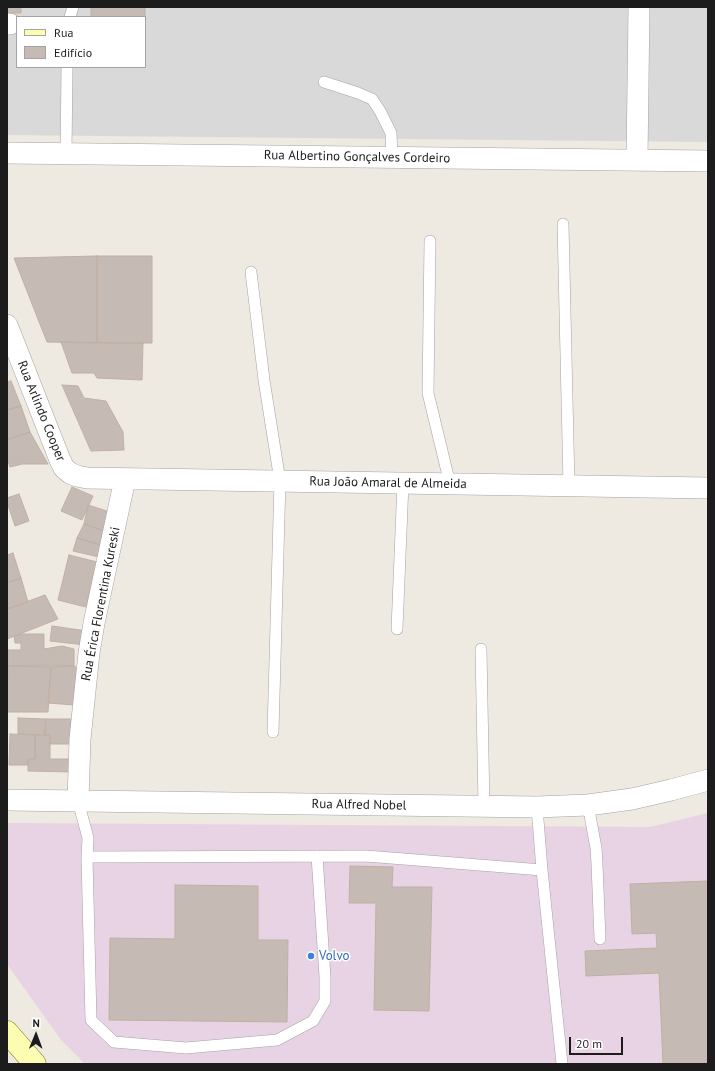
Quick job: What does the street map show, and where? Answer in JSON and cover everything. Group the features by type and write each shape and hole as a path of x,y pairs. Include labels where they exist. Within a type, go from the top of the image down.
{"main road":[{"path":"7,1032 35,1064"}],"street":[{"path":"637,160 639,7"},
{"name":"Rua Albertino Gonçalves Cordeiro","path":"7,153 708,161"},
{"name":"Rua Arlindo Cooper","path":"7,325 60,460 64,468 70,473"},
{"name":"Rua João Amaral de Almeida","path":"70,473 86,478 708,488"},
{"name":"Rua Érica Florentina Kureski","path":"78,802 80,739 89,653 125,478"},
{"name":"Rua Alfred Nobel","path":"7,800 537,807 588,805 632,799 708,780"}],"lane":[{"path":"66,154 67,68"},
{"path":"324,82 358,92 372,99 391,133 392,157"},
{"path":"563,224 569,486"},
{"path":"430,241 428,393 450,484"},
{"path":"251,272 264,380 280,481 273,732"},
{"path":"397,629 403,483"},
{"path":"481,649 484,807"},
{"path":"78,802 88,838 91,1020 114,1042 186,1048 277,1040 313,1021 324,1001 325,989 317,856"},
{"path":"588,805 597,864 600,939"},
{"path":"537,807 562,1064"},
{"path":"88,857 366,856 542,870"}],"shaded area":[{"path":"7,7 708,7 708,142 7,135"},
{"path":"708,813 708,1064 85,1064 61,1040 7,964 7,823 650,827"}],"building":[{"path":"7,7 21,7 21,13 7,13"},
{"path":"91,7 145,7 145,16 91,16"},
{"path":"97,256 152,256 152,343 97,343"},
{"path":"97,256 97,343 47,342 14,258"},
{"path":"61,342 143,343 142,380 97,378 94,373 72,373"},
{"path":"11,381 21,406 7,410 7,382"},
{"path":"62,385 78,386 84,398 106,401 123,432 124,450 91,451"},
{"path":"21,406 30,432 7,440 7,410"},
{"path":"30,432 48,464 22,464 10,467 7,458 7,440"},
{"path":"72,487 93,496 82,520 61,511"},
{"path":"19,494 29,521 15,526 7,498"},
{"path":"88,505 110,512 104,531 84,524"},
{"path":"84,524 104,531 101,545 77,538"},
{"path":"77,538 101,545 99,557 73,551"},
{"path":"13,553 21,578 7,583 7,555"},
{"path":"69,555 97,562 86,607 58,600"},
{"path":"21,578 28,602 7,609 7,583"},
{"path":"45,595 58,619 7,639 7,609"},
{"path":"52,626 87,631 85,645 50,641"},
{"path":"21,634 44,634 44,649 62,646 74,649 74,666 8,666 8,650 21,650 21,643 15,643 14,636"},
{"path":"8,666 51,667 48,712 7,712"},
{"path":"74,666 77,668 74,705 48,703 51,667"},
{"path":"18,718 46,719 45,735 18,734"},
{"path":"46,719 74,719 74,744 50,744 50,735 45,735"},
{"path":"10,734 35,735 35,759 28,759 28,765 9,765"},
{"path":"35,735 50,735 50,759 71,759 71,772 28,771 28,759 35,759"},
{"path":"350,866 393,867 392,887 432,887 429,1011 374,1010 376,903 349,903"},
{"path":"708,881 708,1064 663,1064 659,973 586,976 585,951 657,948 656,933 632,934 630,884"},
{"path":"175,885 258,886 258,940 288,940 287,1022 109,1020 110,938 175,939"}],"place":[{"name":"Volvo","path":"311,956"}]}
